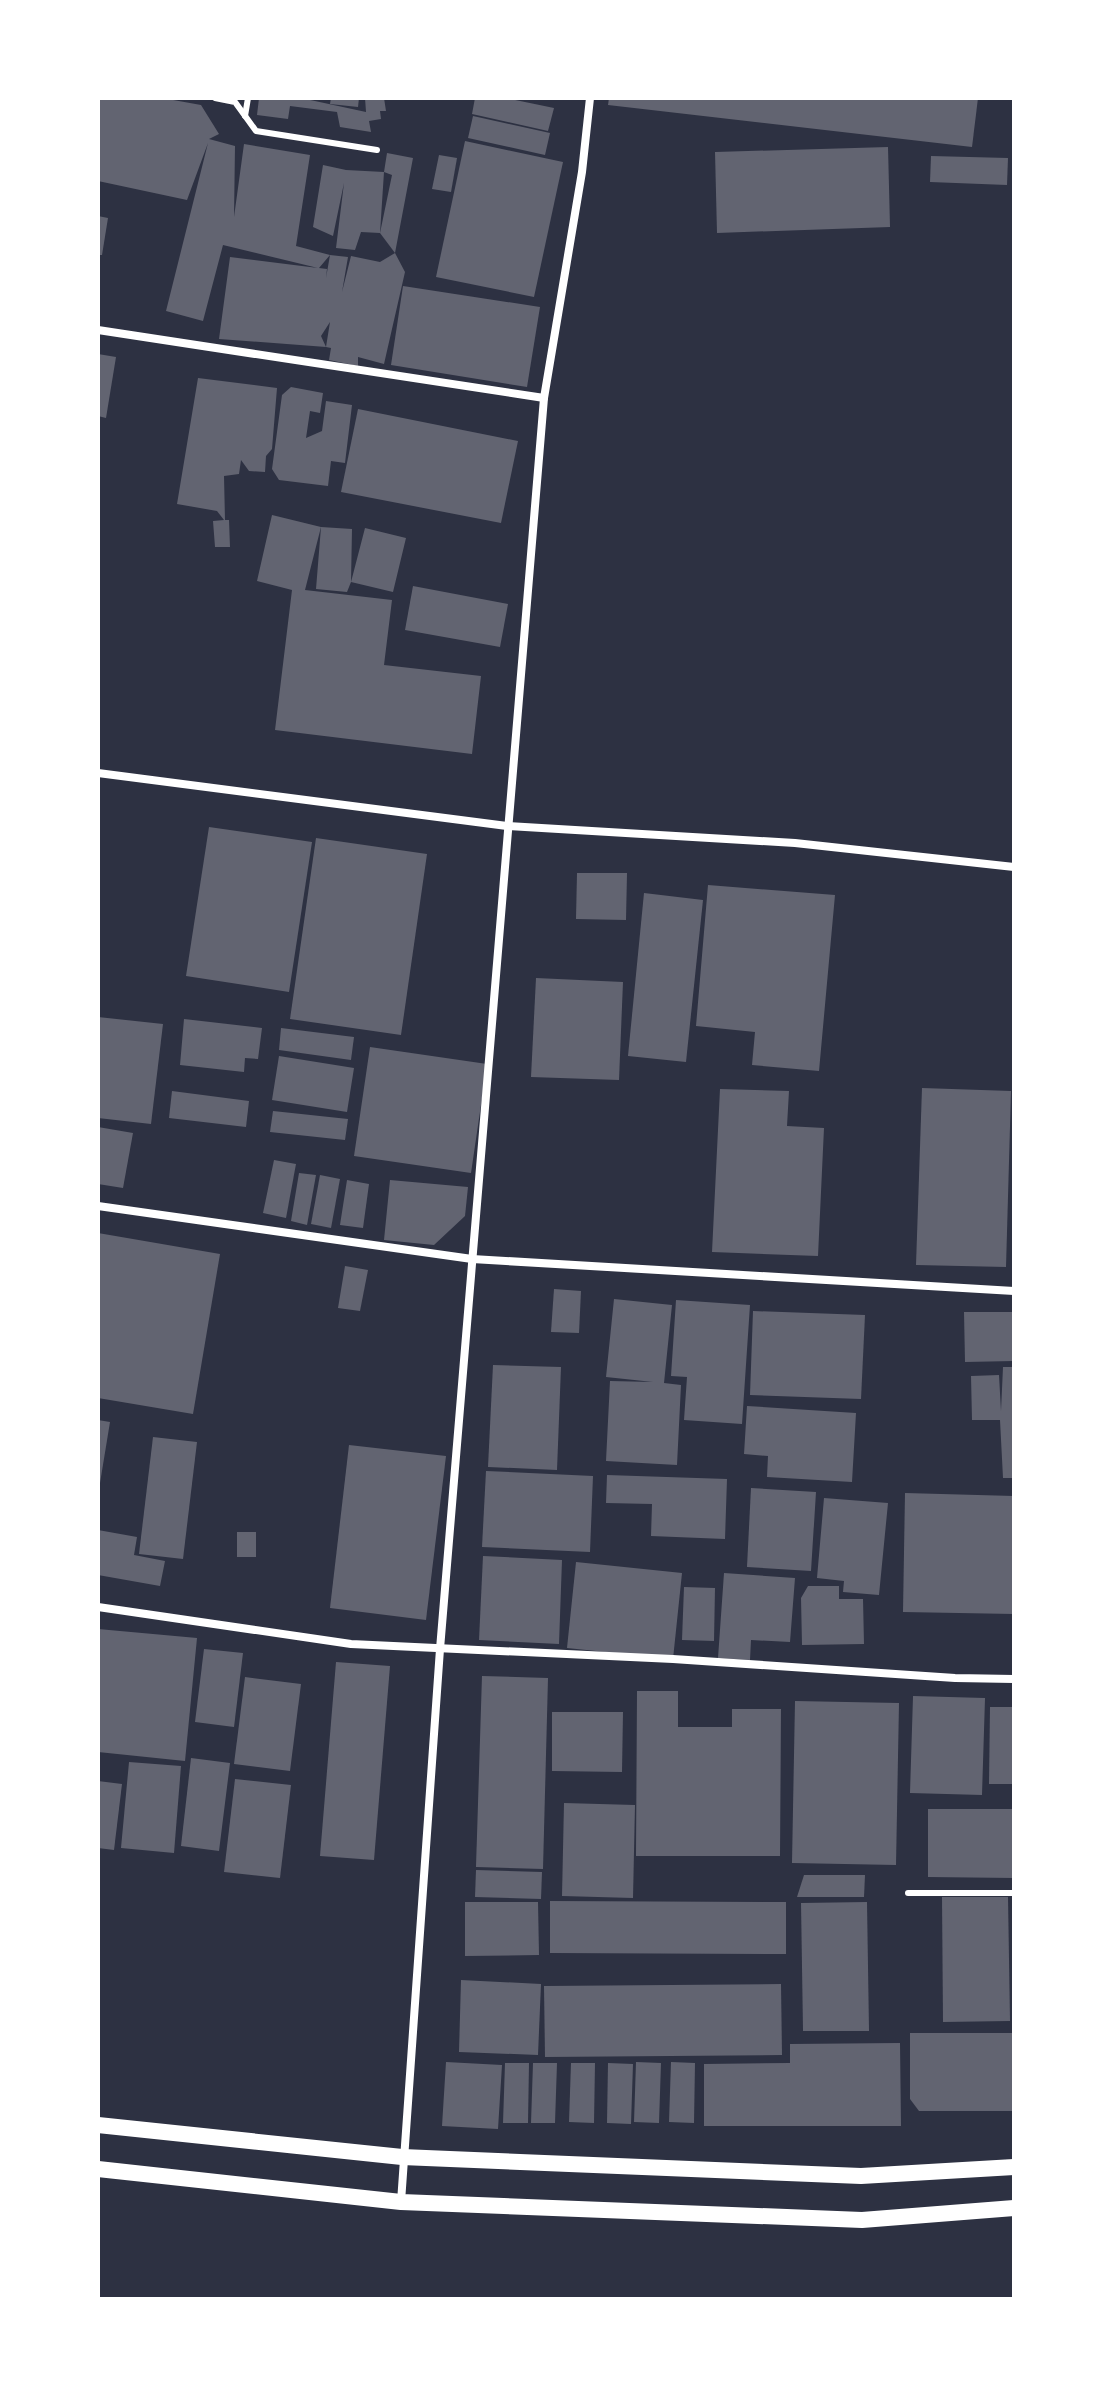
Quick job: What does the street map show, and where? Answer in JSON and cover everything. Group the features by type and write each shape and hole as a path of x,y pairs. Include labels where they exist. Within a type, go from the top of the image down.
{"main road":[{"path":"98,2125 402,2157 861,2176 1014,2167"},
{"path":"98,2169 401,2202 862,2220 1014,2208"}],"street":[{"path":"401,2202 440,1649 544,398 582,172 590,98"},
{"path":"98,330 544,398"},
{"path":"98,773 507,826 795,843 1014,867"},
{"path":"98,1206 472,1259 1014,1291"},
{"path":"98,1607 351,1644 1014,1679"}],"lane":[{"path":"215,98 235,102 256,131 377,150"},
{"path":"245,116 248,98"},
{"path":"908,1893 1014,1893"}],"building":[{"path":"98,98 162,98 201,105 219,134 209,139 235,146 234,217 244,144 310,155 296,246 348,257 342,292 351,256 380,262 395,253 405,272 384,364 358,357 358,366 329,360 331,348 326,347 219,339 230,257 318,268 223,245 203,321 166,311 208,143 187,200 98,181","holes":["330,255 326,278 327,269 319,268","330,322 326,347 321,336"]},
{"path":"259,98 301,98 366,112 365,98 384,98 386,111 380,111 381,119 369,121 371,132 340,127 337,112 290,106 288,119 257,115"},
{"path":"331,98 359,98 358,107 330,104"},
{"path":"475,98 506,98 554,108 548,131 472,114"},
{"path":"609,98 978,98 972,147 608,105"},
{"path":"473,116 550,133 545,155 468,138"},
{"path":"465,141 563,162 534,297 436,277"},
{"path":"888,147 890,227 717,233 715,152"},
{"path":"387,153 413,158 395,253 380,233 392,175 384,172"},
{"path":"439,155 457,158 451,192 432,189"},
{"path":"931,156 1008,158 1007,185 930,182"},
{"path":"323,165 384,172 380,233 361,232 355,250 336,248 344,183 333,236 313,227"},
{"path":"98,216 108,218 102,255 98,255"},
{"path":"403,286 540,307 527,387 391,365"},
{"path":"98,354 116,357 106,418 98,416"},
{"path":"198,378 277,388 272,449 266,456 265,472 249,471 241,460 239,474 224,476 225,520 229,520 230,547 215,547 213,521 224,520 217,511 177,504"},
{"path":"291,387 323,393 320,413 310,411 306,438 322,431 326,401 352,405 345,463 331,461 328,486 279,480 272,469 282,395"},
{"path":"358,409 518,441 501,523 341,492"},
{"path":"272,515 321,527 305,590 392,600 384,665 481,676 472,754 275,730 292,590 257,581"},
{"path":"321,527 352,529 351,582 347,592 316,589"},
{"path":"365,528 406,538 393,592 351,582"},
{"path":"413,586 508,604 500,647 405,630"},
{"path":"209,827 312,842 289,992 186,976"},
{"path":"316,838 427,854 401,1035 290,1019"},
{"path":"577,873 627,873 626,920 576,919"},
{"path":"708,885 835,895 819,1071 752,1065 755,1032 696,1026"},
{"path":"644,893 703,900 686,1062 628,1056"},
{"path":"536,978 623,982 619,1080 531,1077"},
{"path":"98,1017 163,1024 151,1124 98,1118"},
{"path":"184,1019 262,1028 258,1059 245,1058 244,1072 180,1065"},
{"path":"281,1028 354,1037 351,1060 279,1050"},
{"path":"370,1047 487,1064 471,1173 354,1156"},
{"path":"279,1056 354,1068 347,1112 272,1100"},
{"path":"922,1088 1011,1091 1006,1267 916,1265"},
{"path":"720,1089 789,1091 787,1126 824,1128 818,1256 712,1252"},
{"path":"172,1091 249,1101 246,1127 169,1118"},
{"path":"273,1111 348,1119 345,1140 270,1132"},
{"path":"98,1127 133,1133 123,1188 98,1184"},
{"path":"274,1160 296,1164 286,1218 263,1213"},
{"path":"299,1173 316,1175 307,1225 291,1221"},
{"path":"320,1175 340,1179 331,1228 311,1224"},
{"path":"347,1180 369,1184 363,1228 340,1225"},
{"path":"390,1180 468,1187 465,1216 434,1245 384,1240"},
{"path":"98,1233 220,1254 193,1414 98,1398"},
{"path":"345,1266 368,1270 360,1311 338,1308"},
{"path":"554,1289 581,1291 579,1333 551,1332"},
{"path":"614,1299 672,1305 664,1383 681,1385 677,1465 606,1461 610,1381 653,1382 606,1377"},
{"path":"676,1300 750,1305 742,1424 684,1420 687,1377 671,1376"},
{"path":"753,1311 865,1315 861,1399 750,1395"},
{"path":"964,1312 1014,1312 1014,1361 965,1362"},
{"path":"493,1365 561,1367 557,1470 488,1467"},
{"path":"1003,1367 1014,1367 1014,1478 1003,1478 1000,1420 972,1420 971,1376 999,1375 1001,1411"},
{"path":"747,1406 856,1413 852,1482 767,1477 768,1456 744,1454"},
{"path":"98,1420 110,1422 100,1483 98,1483"},
{"path":"153,1437 197,1442 183,1559 139,1554"},
{"path":"349,1445 446,1456 426,1620 330,1608"},
{"path":"486,1471 593,1476 590,1552 482,1547"},
{"path":"607,1475 727,1479 725,1539 651,1536 652,1504 606,1503"},
{"path":"751,1488 816,1492 811,1571 747,1567"},
{"path":"905,1493 1014,1496 1014,1614 903,1612"},
{"path":"824,1498 888,1503 879,1595 843,1592 844,1581 817,1578"},
{"path":"98,1530 137,1537 134,1555 165,1561 160,1586 98,1575"},
{"path":"237,1532 256,1532 256,1557 237,1557"},
{"path":"483,1556 562,1560 559,1644 479,1640"},
{"path":"576,1562 682,1573 673,1659 567,1648"},
{"path":"724,1573 795,1578 790,1642 751,1640 750,1660 718,1658"},
{"path":"808,1586 839,1586 839,1599 863,1599 864,1644 802,1645 801,1598"},
{"path":"684,1587 715,1588 714,1641 682,1640"},
{"path":"98,1629 197,1638 185,1761 98,1752"},
{"path":"204,1649 243,1653 234,1727 195,1722"},
{"path":"336,1662 390,1666 374,1860 320,1856"},
{"path":"482,1676 548,1678 543,1869 476,1867"},
{"path":"245,1677 301,1684 290,1771 234,1764"},
{"path":"637,1691 678,1691 678,1727 732,1727 732,1709 781,1709 780,1856 636,1856"},
{"path":"913,1696 985,1698 982,1795 910,1793"},
{"path":"795,1701 899,1703 896,1865 792,1863"},
{"path":"990,1707 1014,1707 1014,1784 989,1784"},
{"path":"552,1712 623,1712 622,1772 552,1771"},
{"path":"191,1758 230,1763 219,1851 181,1846"},
{"path":"129,1762 181,1766 174,1853 121,1848"},
{"path":"235,1779 291,1785 280,1878 224,1872"},
{"path":"98,1781 122,1784 114,1850 98,1848"},
{"path":"564,1803 635,1805 633,1898 562,1896"},
{"path":"928,1809 1014,1809 1014,1878 928,1877"},
{"path":"476,1870 542,1872 541,1899 475,1897"},
{"path":"804,1875 865,1875 864,1897 797,1897"},
{"path":"942,1897 1008,1897 1010,2021 943,2022"},
{"path":"550,1901 786,1902 786,1954 550,1953"},
{"path":"465,1902 538,1902 539,1955 465,1956"},
{"path":"867,1902 869,2031 803,2031 801,1903"},
{"path":"461,1980 541,1984 538,2055 459,2052"},
{"path":"781,1984 782,2055 545,2057 544,1986"},
{"path":"910,2033 1014,2033 1014,2111 919,2111 910,2099"},
{"path":"900,2043 901,2126 704,2126 704,2064 790,2063 790,2044"},
{"path":"446,2062 502,2065 498,2129 442,2126"},
{"path":"636,2062 661,2063 659,2123 634,2122"},
{"path":"671,2062 695,2063 694,2123 669,2122"},
{"path":"505,2063 529,2063 528,2123 503,2123"},
{"path":"533,2063 557,2063 555,2123 531,2123"},
{"path":"571,2063 595,2063 594,2123 569,2122"},
{"path":"608,2063 633,2064 631,2124 607,2123"}]}
